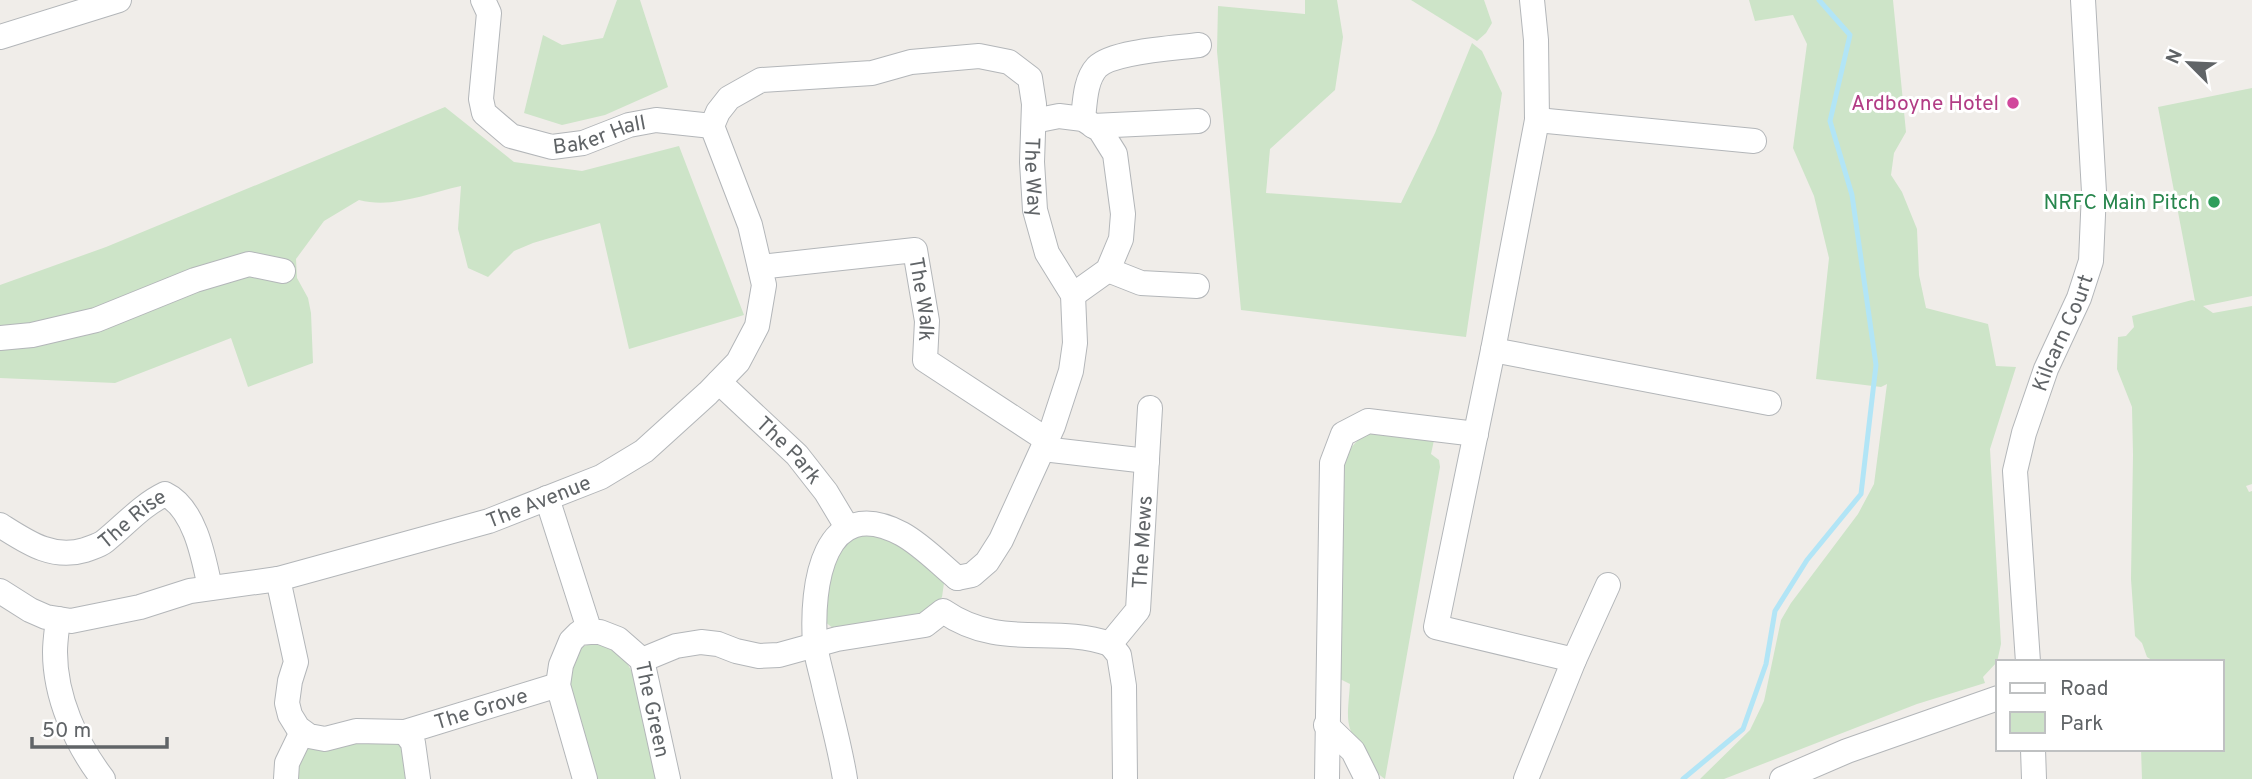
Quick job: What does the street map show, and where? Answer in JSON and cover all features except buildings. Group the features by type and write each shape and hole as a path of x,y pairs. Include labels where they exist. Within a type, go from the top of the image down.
{"street":[{"path":"0,37 119,0"},
{"name":"Baker Hall","path":"484,0 489,13 481,99 484,113 511,136 552,147 583,144 629,125 656,120 712,126"},
{"path":"1532,0 1536,40 1537,120 1436,627 1574,660"},
{"name":"Kilcarn Court","path":"2028,660 2015,471 2024,433 2046,369 2079,298 2091,261 2094,192 2084,0"},
{"path":"1088,122 1087,86 1098,66 1122,55 1199,45"},
{"name":"The Way","path":"712,126 718,112 729,98 761,80 872,74 911,62 979,55 1009,62 1030,78 1034,104 1032,162 1035,209 1047,253 1073,295 1075,343 1071,371 1045,444 1001,540 987,562 972,575 957,578"},
{"path":"1034,121 1059,116 1088,122 1198,121"},
{"path":"1537,120 1754,141"},
{"path":"1073,295 1108,270 1121,239 1123,214 1115,154 1100,130 1088,122"},
{"name":"The Avenue","path":"58,619 71,621 140,607 190,591 278,579 489,521 601,477 644,451 738,362 757,326 764,285 760,267 750,225 712,126"},
{"name":"The Walk","path":"760,267 915,250 928,321 925,360 1045,444"},
{"path":"0,338 32,335 96,320 195,280 249,264 283,271"},
{"path":"1108,270 1141,283 1197,286"},
{"path":"1493,350 1769,403"},
{"name":"The Park","path":"719,382 797,455 826,492 847,527"},
{"name":"The Mews","path":"1110,644 1138,610 1150,408"},
{"path":"1326,779 1332,463 1343,434 1368,421 1476,434"},
{"path":"1045,444 1147,461"},
{"name":"The Rise","path":"0,525 51,553 80,551 102,544 150,501 165,494 173,498 200,542 210,588"},
{"path":"547,498 590,632 579,634 571,641 561,665 558,685 585,779"},
{"path":"642,660 676,646 701,642 759,656 779,655 815,644 837,639 925,625 943,611 954,592 957,578 904,535 881,525 858,524 847,527 831,543 819,572 815,644 845,779"},
{"path":"278,579 296,662 287,703 290,715 302,732 287,763 286,779"},
{"path":"1526,779 1574,660 1608,585"},
{"path":"0,591 30,610 58,619 55,652 60,688 72,727 88,760 103,779"},
{"path":"943,611 959,622 980,630 1013,635 1095,639 1110,644 1119,655 1124,686 1125,779"},
{"name":"The Green","path":"590,632 600,632 618,639 642,660 668,779"},
{"name":"The Grove","path":"302,732 325,739 356,731 405,732 558,685"},
{"path":"1782,779 1847,751 1996,699"},
{"path":"1326,725 1353,751 1367,779"},
{"name":"The Grove","path":"405,732 413,743 418,779"},
{"path":"2033,751 2034,779"}],"green space":[{"path":"617,0 640,0 668,87 605,115 562,125 524,113 543,35 562,45 603,38"},
{"path":"1305,0 1337,0 1343,37 1335,90 1270,149 1266,193 1401,203 1435,133 1472,43 1482,51 1502,93 1466,337 1241,310 1217,51 1218,6 1305,14"},
{"path":"1411,0 1484,0 1492,23 1477,41"},
{"path":"1749,0 1893,0 1906,132 1894,153 1891,175 1902,192 1917,229 1919,275 1926,308 1988,324 1996,366 2016,367 1990,449 2001,644 1996,663 1983,677 1985,683 1917,704 1724,779 1700,779 1750,730 1764,701 1781,620 1858,514 1874,484 1887,384 1881,387 1816,379 1829,258 1814,196 1793,148 1807,44 1793,15 1755,21"},
{"path":"2252,88 2252,296 2203,306 2213,313 2252,306 2252,484 2246,486 2249,492 2252,491 2252,779 2142,779 2141,751 2224,751 2224,660 2152,660 2147,657 2142,643 2135,636 2131,579 2132,407 2117,369 2118,337 2126,336 2134,327 2132,316 2195,301 2158,107"},
{"path":"445,107 514,162 582,171 679,146 744,315 629,349 600,223 514,251 488,277 468,268 458,229 461,186 385,203 359,200 324,221 296,259 297,278 308,298 311,313 313,363 248,387 231,338 115,383 0,378 0,285 106,247"},
{"path":"1374,431 1434,440 1431,454 1439,460 1440,467 1385,779 1373,767 1351,731 1348,716 1350,684 1340,679 1341,469 1353,446"},
{"path":"867,531 899,540 944,583 942,597 924,614 834,629 824,621 823,602 841,546"},
{"path":"594,643 618,652 632,673 641,699 659,779 595,779 571,706 570,677 578,648"},
{"path":"360,740 401,744 411,779 296,779 303,747"}],"waterway":[{"path":"1683,779 1743,729 1766,664 1775,611 1807,560 1861,494 1876,365 1852,195 1830,121 1850,35 1819,0"}],"place":[{"name":"Ardboyne Hotel","path":"2013,103"},
{"name":"NRFC Main Pitch","path":"2214,202"}]}
